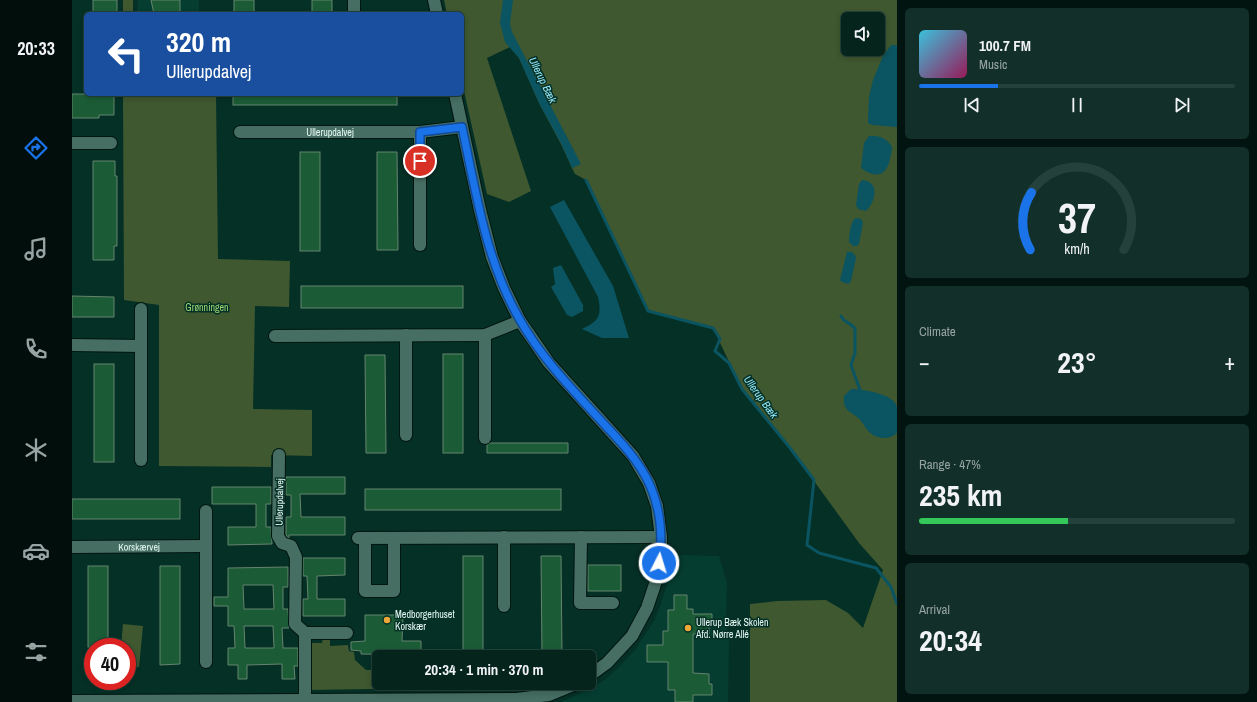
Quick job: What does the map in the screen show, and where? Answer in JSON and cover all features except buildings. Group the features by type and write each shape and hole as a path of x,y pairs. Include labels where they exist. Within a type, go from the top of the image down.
{"street":[{"path":"354,0 354,12"},
{"path":"434,0 437,12"},
{"path":"455,96 480,210 492,257 504,288 520,321 549,363 633,456 649,483 657,506 661,537 658,575 648,608 632,636 608,663 596,671"},
{"name":"Ullerupdalvej","path":"240,132 420,132 462,127"},
{"path":"420,132 420,245"},
{"path":"72,143 111,143"},
{"path":"141,309 141,460"},
{"path":"274,336 485,335 520,321"},
{"path":"406,335 406,435"},
{"path":"485,335 485,438"},
{"path":"72,345 141,346"},
{"name":"Ullerupdalvej","path":"279,456 278,536 282,543 291,546 296,557 295,624 305,633"},
{"path":"206,511 206,662"},
{"path":"504,537 504,606"},
{"path":"581,537 580,603 613,603"},
{"path":"394,538 394,591 365,591 362,538 661,537"},
{"name":"Korskærvej","path":"72,546 206,546"},
{"path":"305,701 305,633 347,633"},
{"path":"72,701 272,702 516,700 548,695 560,690"}],"shaded area":[{"path":"138,0 199,0 199,12 137,12"},
{"name":"Ullerup Bæk Skolen Afd. Nørre Allé","path":"681,555 719,556 727,583 726,621 729,640 728,702 561,702 588,690 596,690 596,685 607,678 635,650 654,621 661,604 667,584 667,558"}],"green space":[{"path":"123,0 133,0 133,12 123,12"},
{"path":"444,0 897,0 897,702 750,702 750,604 777,601 826,600 848,613 863,628 883,570 859,543 790,448 742,389 713,328 648,311 586,180 575,174 539,103 519,58 510,47 487,58 531,191 509,202 487,194 464,91 464,12 447,12"},
{"name":"Grønningen","path":"123,96 216,96 218,259 290,261 289,307 255,306 253,409 312,410 312,456 271,455 271,467 159,466 159,305 124,300"},
{"path":"123,624 143,626 139,667 136,667 136,638 122,638"},
{"path":"323,637 330,638 330,646 348,645 349,651 354,652 355,660 366,670 372,670 372,689 309,690 309,643 322,643"}],"water":[{"path":"503,0 513,0 510,24 512,32 581,164 572,168 562,145 539,103 519,58 505,42 500,23"},
{"path":"891,45 897,45 897,127 872,125 868,123 869,97 873,80 885,53"},
{"path":"869,136 882,138 888,141 892,147 887,167 880,174 869,173 861,168 864,143"},
{"path":"862,180 872,184 874,188 874,198 866,211 858,209 856,205 859,184"},
{"path":"564,200 613,286 629,338 602,338 582,329 596,320 600,309 598,297 550,207"},
{"path":"854,219 861,219 863,223 859,244 857,246 853,246 849,242 850,233"},
{"path":"847,252 853,253 856,258 849,284 840,280"},
{"path":"561,265 583,305 583,311 572,317 567,315 551,287 555,284 553,268"},
{"path":"851,389 877,393 895,402 897,407 897,433 894,436 882,438 871,434 858,418 846,409 844,396"}],"waterway":[{"name":"Ullerup Bæk","path":"586,180 648,311 713,328 720,339 715,351 729,363 742,389 814,480 807,545 819,553 876,568 891,587 897,604"},
{"path":"841,316 855,329 855,353 851,365 860,390"}],"place":[{"name":"Medborgerhuset Korskær","path":"387,620"},
{"name":"Ullerup Bæk Skolen Afd. Nørre Allé","path":"688,628"}],"route":[{"path":"420,161 420,132 462,127 492,257 504,288 520,321 549,363 633,456 649,483 657,506 661,537 659,563"}]}
